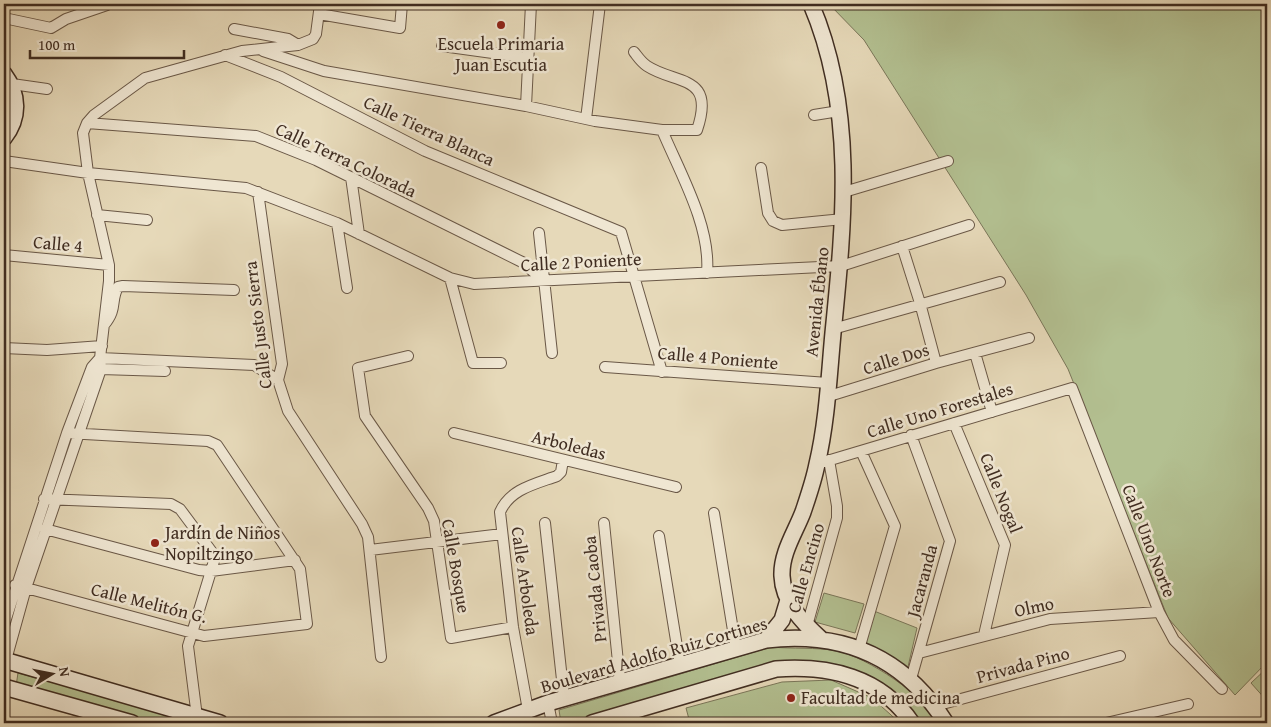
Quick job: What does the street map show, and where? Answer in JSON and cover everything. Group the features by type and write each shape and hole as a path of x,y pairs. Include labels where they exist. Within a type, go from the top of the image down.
{"main road":[{"name":"Avenida Ébano","path":"811,4 826,46 839,111 844,157 841,266 827,390 823,462 784,558 782,579 788,600 807,626 820,638"},
{"path":"4,138 13,123 16,111 16,99 8,79"},
{"path":"766,640 782,620 788,600"},
{"name":"Boulevard Adolfo Ruiz Cortines","path":"494,723 564,698 766,640 802,637 820,638 859,649 879,658 911,679 935,706 946,723"},
{"path":"4,665 220,723"},
{"path":"592,723 776,668 804,666 836,671 862,680 887,694 912,723"},
{"path":"4,687 132,723"}],"street":[{"path":"4,625 45,530 100,363 109,265 107,248 97,215 88,173 83,133 87,123 94,114 146,78 225,55 257,49 298,45 313,39 316,34 319,9 400,28 402,4"},
{"path":"526,106 531,4"},
{"path":"586,120 600,4"},
{"path":"4,18 51,28 66,19 106,5"},
{"path":"234,29 288,39 298,45"},
{"path":"442,46 528,58"},
{"path":"257,49 324,71 526,106 586,120 662,130 697,130 701,118 701,101 692,85 683,79 646,66 634,52"},
{"name":"Calle Tierra Blanca","path":"225,55 281,77 425,151 621,232 634,275"},
{"path":"8,79 48,89"},
{"path":"814,115 839,111"},
{"name":"Calle Terra Colorada","path":"87,123 256,136 316,160 522,262 543,280"},
{"path":"662,130 701,224 707,246 707,273"},
{"name":"Calle 2 Poniente","path":"4,161 88,173 246,188 337,224 450,278 474,284 841,266 969,225"},
{"path":"844,192 948,161"},
{"path":"761,168 768,213 773,222 782,225 843,219"},
{"path":"351,177 358,234"},
{"name":"Calle Justo Sierra","path":"258,192 282,364 278,380 288,411 362,524 370,550 380,657"},
{"path":"97,215 147,220"},
{"path":"337,224 347,288"},
{"path":"539,233 552,353"},
{"path":"902,246 936,363"},
{"name":"Calle 4","path":"4,255 109,265"},
{"path":"634,275 662,372"},
{"path":"450,278 473,363 501,363"},
{"path":"834,329 920,303 1000,282"},
{"path":"104,325 113,315 115,292 123,286 234,290"},
{"name":"Calle Dos","path":"827,390 1029,338"},
{"path":"4,348 47,350 102,346"},
{"path":"975,353 992,412"},
{"name":"Calle Bosque","path":"408,356 358,368 365,416 428,508 434,522 451,638 513,627"},
{"path":"4,665 20,587 44,499 92,367 100,363 254,365 278,380"},
{"path":"100,363 165,372"},
{"name":"Calle 4 Poniente","path":"605,367 646,369 827,390"},
{"name":"Calle Uno Forestales","path":"823,462 1072,388"},
{"name":"Calle Uno Norte","path":"1072,388 1159,612 1174,640 1222,689"},
{"name":"Calle Nogal","path":"954,423 1005,545 984,635"},
{"path":"45,530 199,570 211,571 295,560 217,444 208,440 67,433"},
{"name":"Arboledas","path":"454,433 676,487"},
{"name":"Jacaranda","path":"911,436 950,542 911,679"},
{"path":"859,649 895,526 861,451"},
{"name":"Calle Arboleda","path":"528,710 513,627 500,512 510,496 522,489 557,476 561,472 563,460"},
{"name":"Calle Encino","path":"807,626 837,518 838,506 823,462"},
{"path":"44,499 171,504 180,508 212,552 211,571 188,646 197,717"},
{"path":"714,514 736,650"},
{"path":"545,523 564,698"},
{"name":"Privada Caoba","path":"604,523 620,682"},
{"path":"370,550 502,534"},
{"path":"659,536 680,665"},
{"name":"Calle Melitón G.","path":"20,587 204,636 307,624 300,569 295,560"},
{"name":"Olmo","path":"919,653 1050,618 1159,612"},
{"name":"Privada Pino","path":"935,706 1120,656"},
{"path":"548,703 552,723"},
{"path":"1106,723 1188,704"}],"green space":[{"path":"829,4 1267,4 1267,662 1235,695 1168,618 1068,369 1026,295 864,40"},
{"path":"824,593 864,604 855,633 815,622"},
{"path":"874,611 917,628 907,671 862,644"},
{"path":"771,647 837,651 864,661 909,690 922,701 940,723 919,723 862,674 775,665 580,723 561,723 559,710"},
{"path":"1267,668 1267,701 1251,683"},
{"path":"18,673 205,723 153,723 16,686"},
{"name":"Facultad de medicina","path":"831,680 872,698 900,723 824,723 823,718 804,723 690,723 686,708 782,682"}],"place":[{"name":"Escuela Primaria Juan Escutia","path":"501,25"},
{"name":"Jardín de Niños Nopiltzingo","path":"155,543"},
{"name":"Facultad de medicina","path":"791,698"}]}
